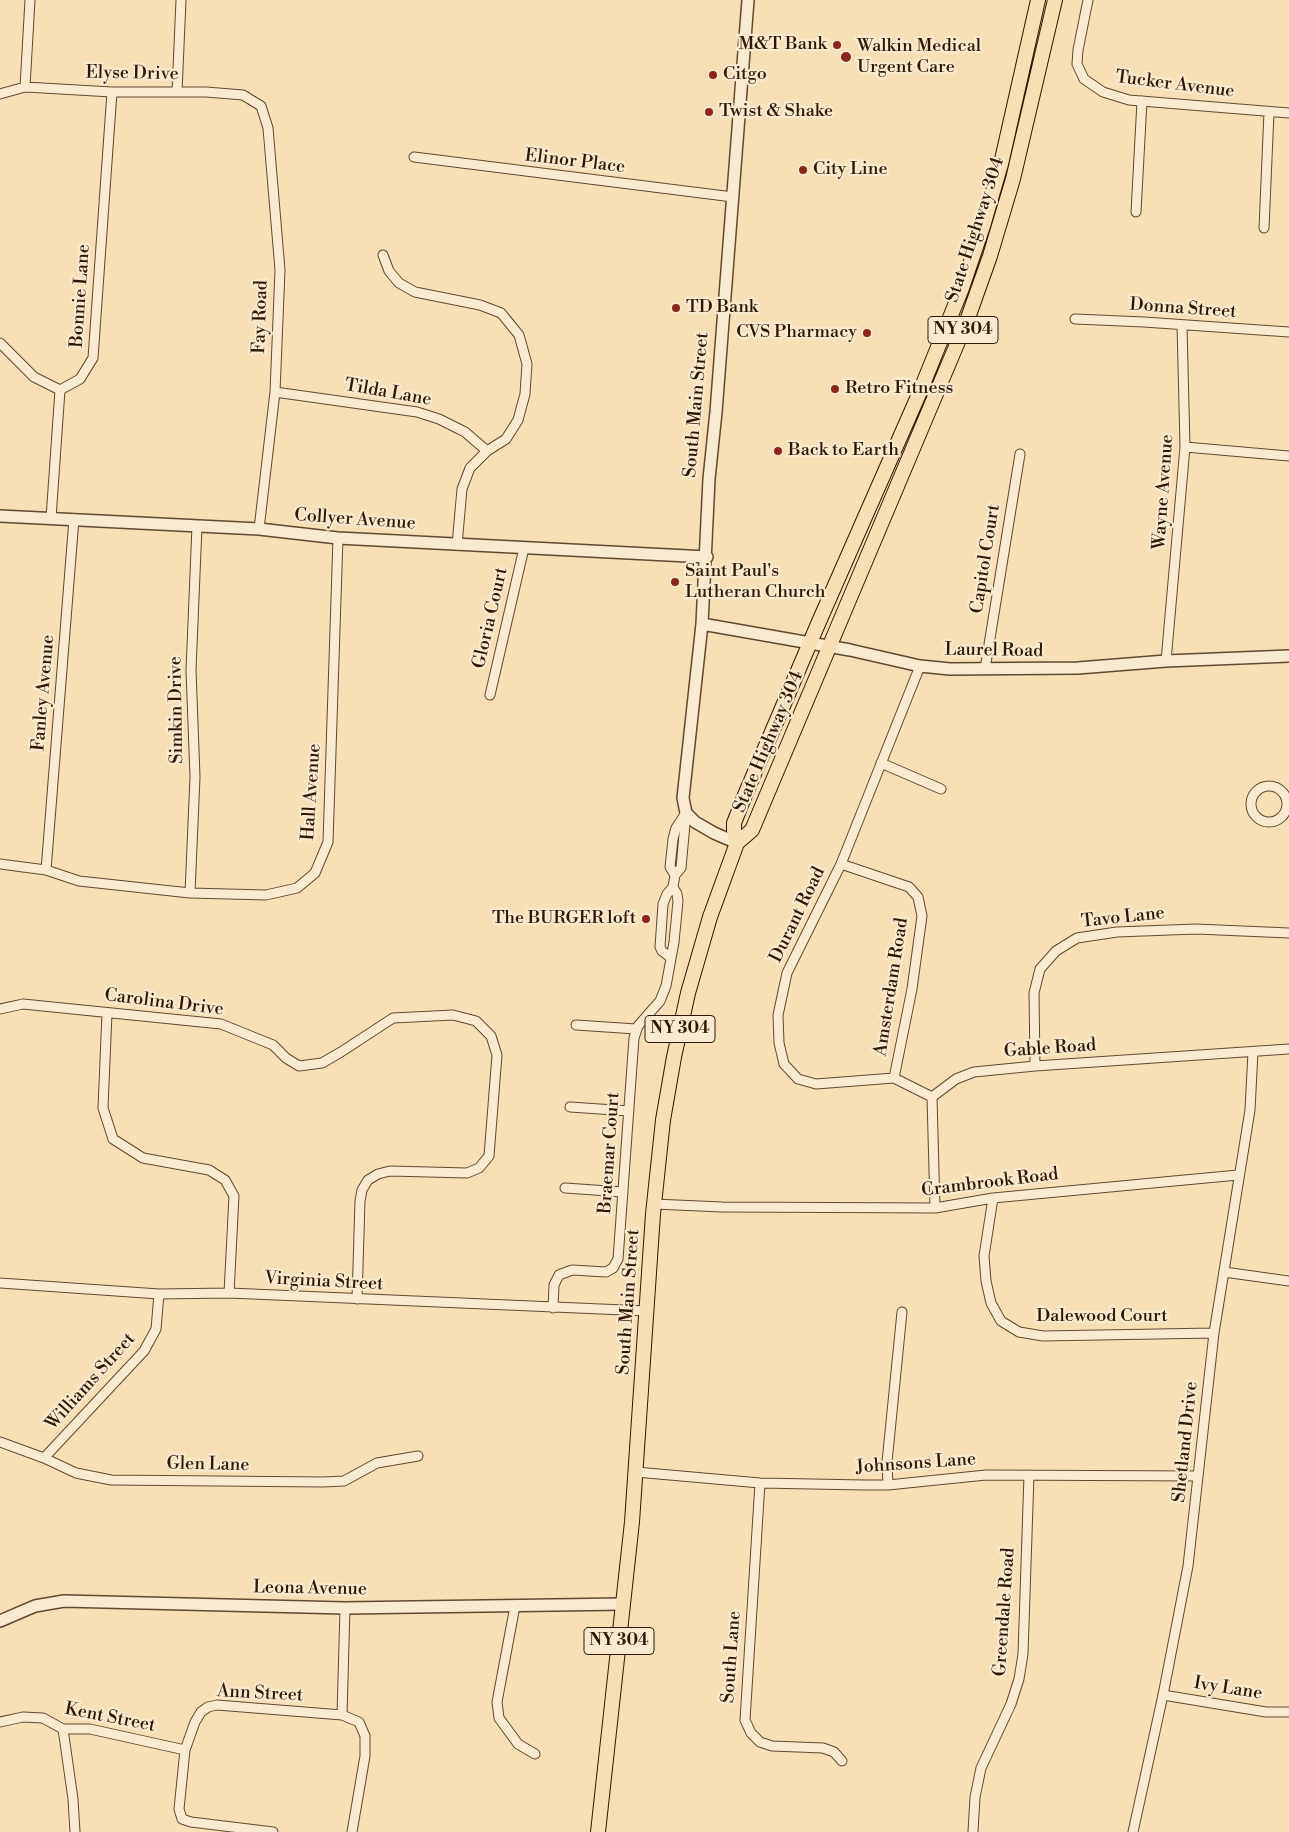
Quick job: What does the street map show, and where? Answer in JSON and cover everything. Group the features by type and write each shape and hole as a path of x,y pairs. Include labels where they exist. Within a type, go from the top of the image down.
{"main road":[{"name":"State Highway 304","path":"736,843 734,823 809,643 919,394 967,273 1001,164 1038,0"},
{"name":"State Highway 304","path":"736,843 752,830 953,355 982,280 1018,163 1055,0"},
{"name":"South Main Street","path":"598,1832 624,1604 636,1472 654,1204 666,1104 683,1017 707,927 736,843"}],"street":[{"path":"25,87 30,0"},
{"path":"177,92 181,0"},
{"name":"South Main Street","path":"686,813 683,794 702,624 707,557 709,479 716,412 748,0"},
{"name":"Tucker Avenue","path":"1088,0 1076,57 1080,74 1089,84 1103,92 1121,98 1142,101 1289,112"},
{"name":"Elyse Drive","path":"0,94 25,87 112,92 206,92 243,95 261,106"},
{"name":"Bonnie Lane","path":"60,390 80,379 92,358 112,92"},
{"path":"1136,212 1142,101"},
{"name":"Fay Road","path":"258,529 275,392 280,270 268,128 261,106"},
{"path":"1264,228 1269,112"},
{"name":"Elinor Place","path":"414,158 733,197"},
{"path":"383,255 389,271 399,283 415,292 480,305 501,313 519,335 527,364 525,394 518,420 506,439 487,451 470,468 462,489 457,545"},
{"name":"Donna Street","path":"1075,319 1289,332"},
{"name":"Wayne Avenue","path":"1166,661 1185,446 1182,325"},
{"path":"0,343 34,377 60,390 51,518"},
{"name":"Tilda Lane","path":"275,392 418,412 439,419 465,432 487,451"},
{"path":"1185,446 1289,456"},
{"name":"Capitol Court","path":"985,670 1020,454"},
{"name":"Collyer Avenue","path":"0,516 258,529 338,538 457,545 707,557"},
{"name":"Fanley Avenue","path":"46,870 74,519"},
{"name":"Simkin Drive","path":"190,893 195,777 191,670 197,526"},
{"name":"Hall Avenue","path":"0,864 46,870 79,881 190,893 266,895 297,888 315,873 328,842 338,538"},
{"name":"Gloria Court","path":"490,695 524,548"},
{"name":"Laurel Road","path":"702,624 830,647 920,666 950,669 1078,668 1166,661 1289,656"},
{"name":"Durant Road","path":"920,666 841,864 787,973 778,1015 779,1043 784,1064 798,1079 816,1084 894,1078 932,1096"},
{"path":"882,763 941,788"},
{"path":"1272,786 1283,792 1289,806 1283,817 1278,821 1269,823 1257,818 1253,813 1251,804 1256,792 1261,788 1272,786"},
{"path":"576,1025 636,1029 654,1010 662,996 667,982 674,942 678,901 673,887 674,875 670,867 673,839 676,828 686,813 704,828 736,843"},
{"name":"Amsterdam Road","path":"841,864 909,887 918,897 922,916 912,989 894,1078"},
{"path":"670,958 662,951 659,943 663,904 667,894 673,887"},
{"name":"Tavo Lane","path":"1035,1066 1034,993 1040,969 1056,950 1077,938 1117,932 1196,929 1289,933"},
{"name":"Carolina Drive","path":"0,1009 23,1004 221,1024 273,1045 286,1058 299,1066 322,1063 393,1018 453,1015 476,1021 490,1036 498,1055 491,1146 486,1161 479,1168 467,1173 394,1171 378,1174 368,1180 362,1190 360,1201 357,1299"},
{"path":"107,1013 103,1108 113,1139 143,1158 209,1170 225,1180 234,1196 229,1293"},
{"name":"Braemar Court","path":"553,1308 554,1284 559,1275 572,1270 606,1272 616,1265 619,1255 633,1043 636,1029"},
{"name":"Gable Road","path":"932,1096 956,1079 974,1072 1035,1066 1289,1049"},
{"name":"Shetland Drive","path":"1133,1832 1163,1695 1188,1566 1214,1332 1238,1174 1250,1110 1253,1052"},
{"path":"932,1096 935,1208"},
{"path":"570,1107 629,1111"},
{"name":"Crambrook Road","path":"654,1204 722,1207 935,1208 993,1198 1238,1174"},
{"path":"565,1188 623,1192"},
{"name":"Dalewood Court","path":"993,1198 984,1256 988,1288 991,1303 1001,1321 1019,1332 1043,1336 1214,1332"},
{"path":"1224,1272 1289,1281"},
{"name":"Virginia Street","path":"0,1283 159,1294 229,1293 647,1312"},
{"name":"Williams Street","path":"44,1458 144,1351 156,1329 159,1294"},
{"path":"888,1485 887,1462 902,1312"},
{"name":"Glen Lane","path":"0,1442 44,1458 76,1473 111,1480 344,1481 378,1463 418,1456"},
{"name":"Johnsons Lane","path":"636,1472 760,1482 888,1485 986,1475 1198,1476"},
{"name":"Greendale Road","path":"973,1832 975,1797 980,1768 1010,1704 1019,1679 1022,1654 1029,1475"},
{"name":"South Lane","path":"760,1482 745,1720 751,1733 760,1742 772,1746 823,1748 834,1752 842,1761"},
{"name":"Leona Avenue","path":"0,1621 35,1606 64,1601 345,1608 624,1604"},
{"path":"515,1606 497,1702 499,1718 518,1744 535,1754"},
{"path":"345,1608 342,1715 359,1722 365,1736 365,1756 352,1832"},
{"name":"Ivy Lane","path":"1163,1695 1266,1712 1289,1712"},
{"name":"Ann Street","path":"273,1832 191,1822 182,1819 179,1809 185,1750 195,1722 201,1712 208,1707 217,1705 342,1715"},
{"name":"Kent Street","path":"0,1722 23,1717 43,1718 63,1729 90,1729 185,1750"},
{"path":"63,1729 73,1799 75,1832"}],"place":[{"name":"M&T Bank","path":"837,45"},
{"name":"Walkin Medical Urgent Care","path":"846,57"},
{"name":"Citgo","path":"713,75"},
{"name":"Twist & Shake","path":"709,112"},
{"name":"City Line","path":"803,170"},
{"name":"TD Bank","path":"676,308"},
{"name":"CVS Pharmacy","path":"867,333"},
{"name":"Retro Fitness","path":"835,389"},
{"name":"Back to Earth","path":"778,451"},
{"name":"Saint Paul's Lutheran Church","path":"675,582"},
{"name":"The BURGER loft","path":"646,919"}]}
